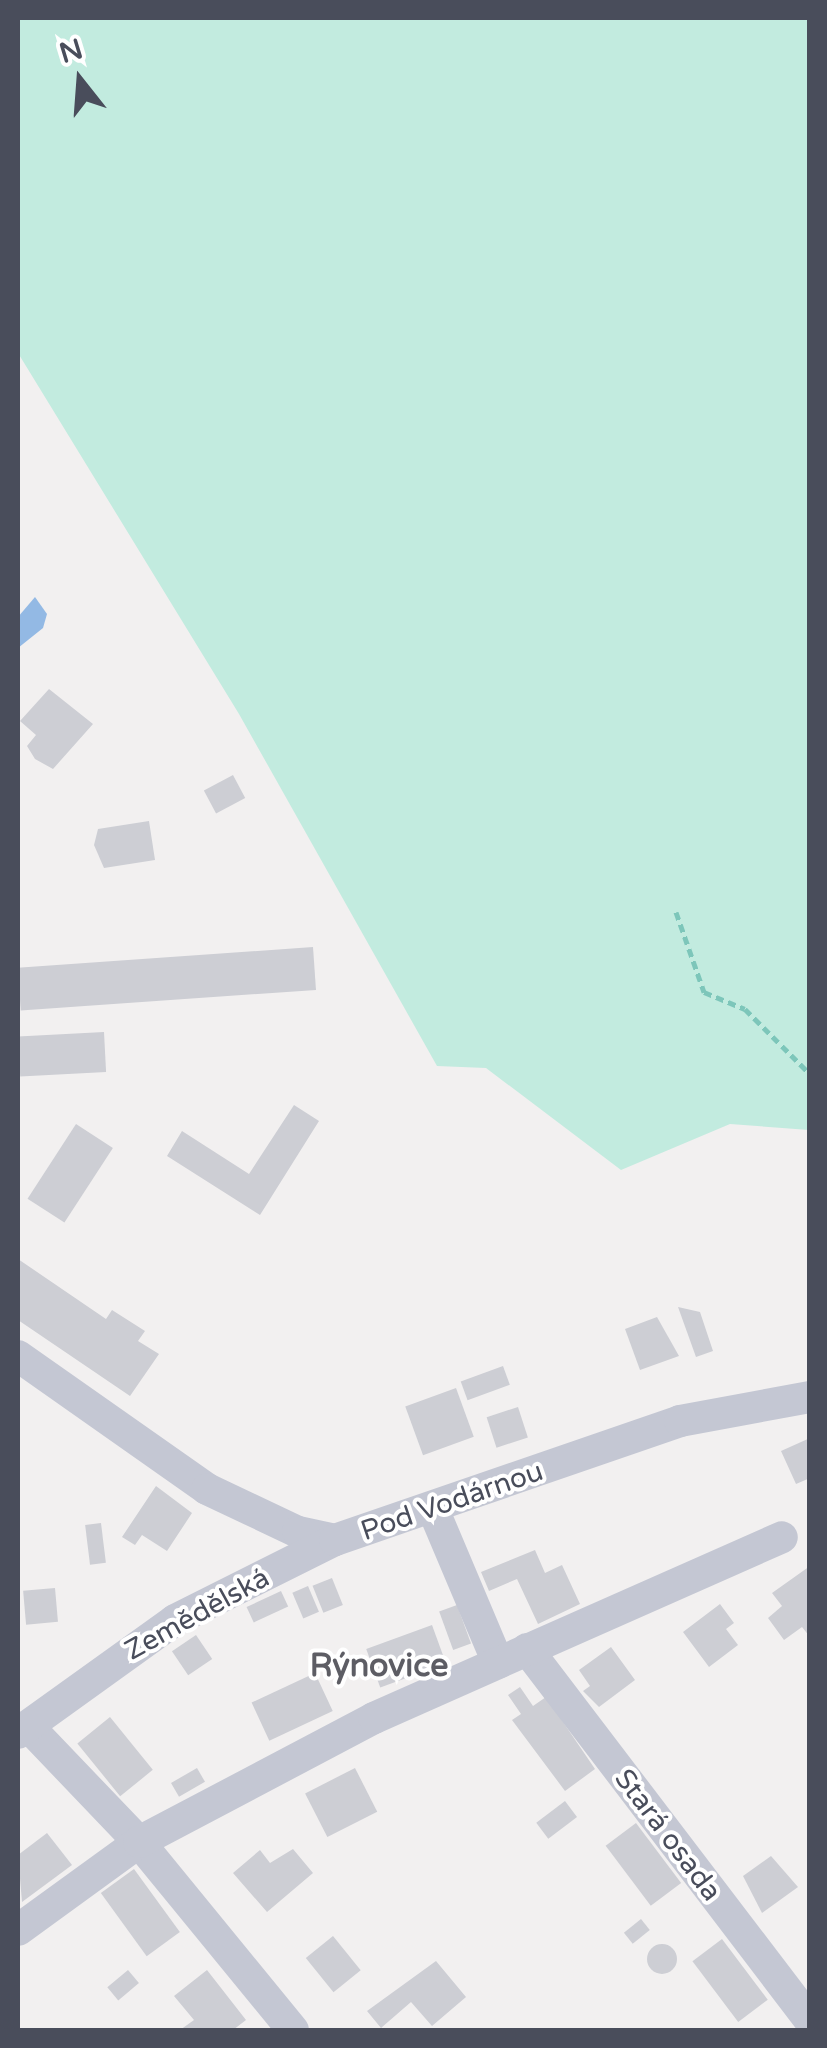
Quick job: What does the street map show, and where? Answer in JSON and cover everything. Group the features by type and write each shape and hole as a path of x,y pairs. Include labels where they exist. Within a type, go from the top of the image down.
{"street":[{"name":"Pod Vodárnou","path":"18,1356 206,1490 298,1532 335,1540 434,1509 680,1420 810,1397"},
{"name":"Stará osada","path":"434,1509 513,1656 810,2021"},
{"path":"18,1930 139,1842 374,1718 782,1538"},
{"name":"Zemědělská","path":"23,1730 175,1620 335,1540"},
{"path":"23,1730 139,1842 293,2030"}],"path":[{"path":"676,912 704,992 745,1008 810,1074"}],"green space":[{"path":"18,18 809,18 809,1130 730,1124 621,1170 486,1068 437,1066 239,714 18,353"}],"water":[{"path":"35,597 47,614 43,628 18,648 18,617"}],"building":[{"path":"49,689 93,724 53,769 35,759 27,746 36,735 20,721"},
{"path":"233,775 245,798 216,813 204,790"},
{"path":"149,821 155,860 104,868 94,845 98,829"},
{"path":"313,947 316,990 21,1011 18,968"},
{"path":"104,1032 106,1072 20,1076 18,1037"},
{"path":"294,1105 319,1121 260,1215 167,1156 182,1131 249,1174"},
{"path":"76,1124 113,1148 64,1223 28,1199"},
{"path":"18,1259 106,1319 112,1310 145,1331 138,1341 159,1354 130,1396 18,1320"},
{"path":"678,1307 700,1312 713,1351 696,1357"},
{"path":"657,1317 679,1356 640,1370 625,1329"},
{"path":"503,1366 510,1385 468,1400 461,1381"},
{"path":"456,1388 474,1437 423,1455 405,1406"},
{"path":"518,1407 528,1437 497,1448 487,1417"},
{"path":"810,1438 810,1478 796,1484 781,1451"},
{"path":"156,1486 192,1513 167,1551 142,1535 135,1545 122,1537"},
{"path":"101,1523 106,1563 90,1565 85,1525"},
{"path":"535,1550 545,1573 562,1565 580,1604 538,1624 517,1579 489,1591 481,1572"},
{"path":"810,1566 810,1637 802,1627 784,1640 768,1618 782,1606 772,1593"},
{"path":"332,1578 343,1605 323,1613 313,1586"},
{"path":"308,1586 319,1612 303,1618 292,1593"},
{"path":"55,1588 58,1622 26,1625 23,1591"},
{"path":"281,1591 288,1606 254,1622 247,1607"},
{"path":"720,1604 734,1623 726,1629 738,1645 709,1667 683,1632"},
{"path":"457,1605 471,1644 453,1650 439,1611"},
{"path":"432,1625 446,1664 380,1687 366,1649"},
{"path":"196,1635 212,1659 188,1675 172,1651"},
{"path":"611,1647 635,1680 599,1707 583,1691 590,1686 579,1670"},
{"path":"315,1673 333,1711 269,1741 252,1703"},
{"path":"520,1687 533,1706 546,1697 595,1769 565,1791 512,1720 521,1714 508,1695"},
{"path":"110,1717 153,1770 120,1796 77,1743"},
{"path":"197,1768 205,1782 179,1797 171,1783"},
{"path":"355,1768 377,1812 327,1837 305,1793"},
{"path":"565,1801 577,1817 548,1839 536,1823"},
{"path":"636,1823 681,1883 651,1906 606,1846"},
{"path":"47,1833 72,1865 22,1902 18,1855"},
{"path":"293,1849 313,1873 267,1912 233,1873 260,1850 270,1863"},
{"path":"771,1856 798,1887 762,1913 743,1876"},
{"path":"134,1869 180,1932 147,1956 101,1893"},
{"path":"641,1919 650,1930 633,1944 624,1933"},
{"path":"333,1936 361,1970 333,1992 306,1958"},
{"path":"722,1939 768,2000 738,2022 692,1961"},
{"path":"662,1944 673,1948 677,1959 673,1970 662,1974 651,1970 647,1959 651,1948"},
{"path":"436,1961 466,1997 432,2026 411,2002 381,2028 367,2011"},
{"path":"128,1970 139,1983 118,2000 107,1987"},
{"path":"207,1970 246,2020 233,2030 180,2030 194,2020 174,1996"}],"district":[{"name":"Rýnovice","path":"379,1666"}]}
